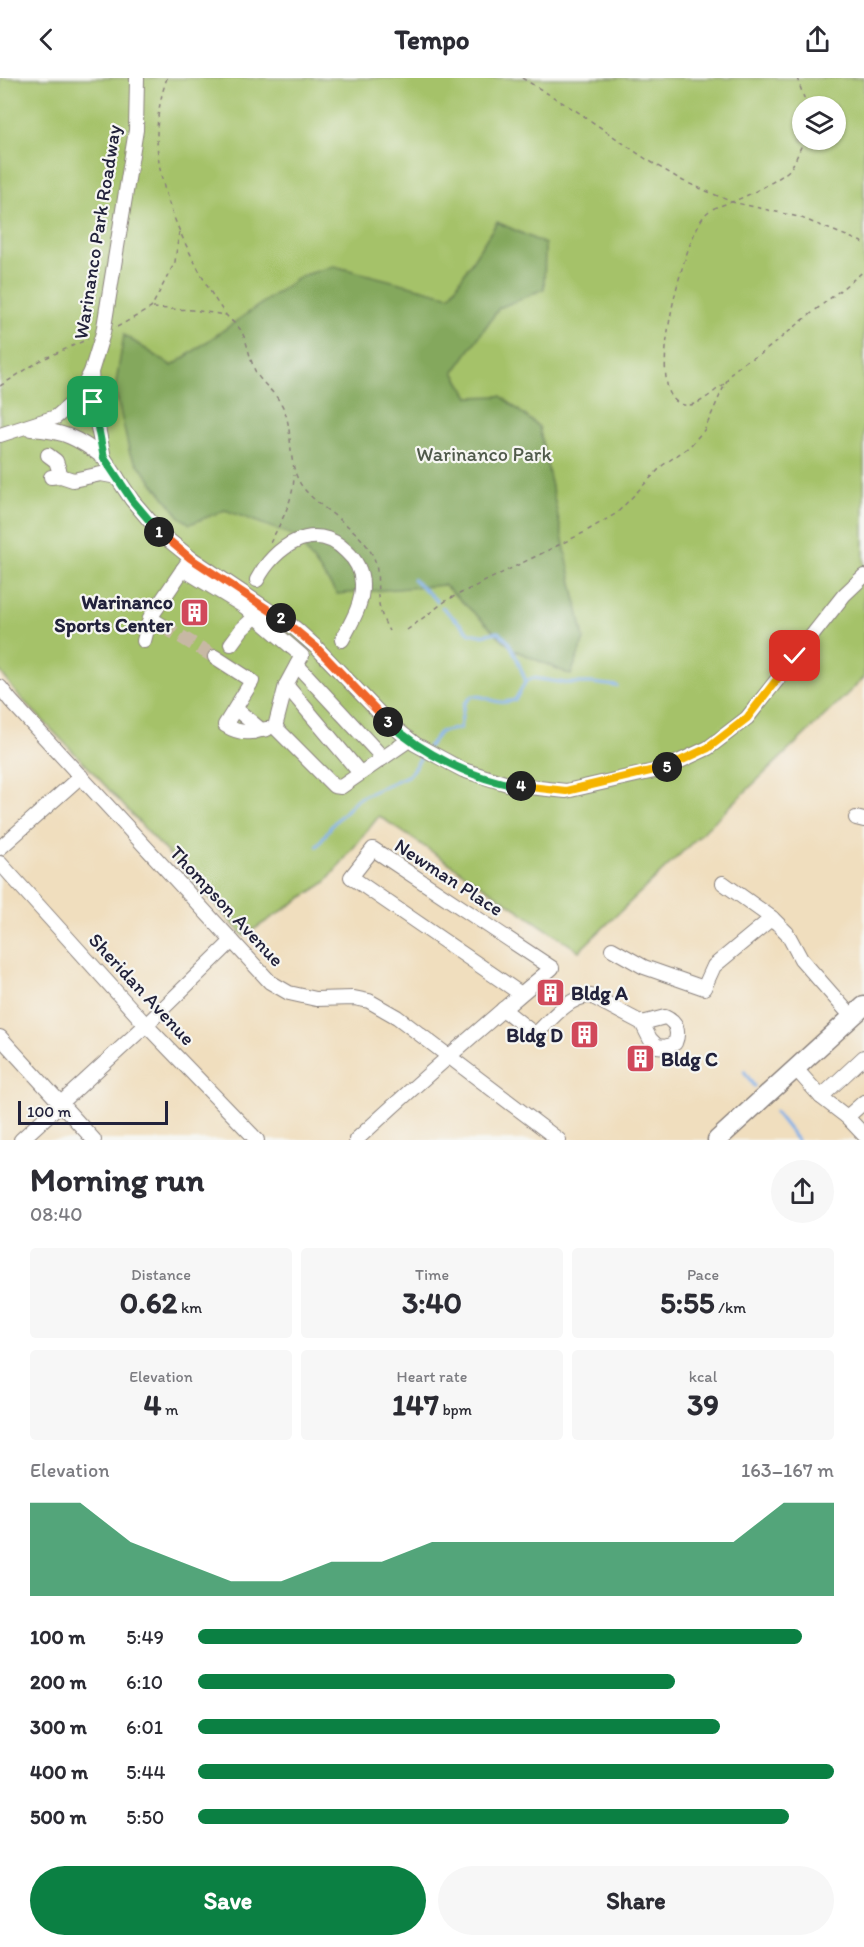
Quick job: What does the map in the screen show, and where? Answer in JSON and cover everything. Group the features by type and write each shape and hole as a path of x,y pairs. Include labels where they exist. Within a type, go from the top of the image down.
{"main road":[{"path":"717,1140 858,1012"}],"street":[{"name":"Warinanco Park Roadway","path":"130,78 136,97"},
{"name":"Warinanco Park Roadway","path":"0,435 56,417 77,399 91,372 103,333 136,130 137,78"},
{"name":"Warinanco Park Roadway","path":"91,372 93,402 104,458"},
{"name":"Warinanco Park Roadway","path":"22,429 53,430 81,440 104,458 132,500 187,563 254,599 310,641 389,723 412,742 463,770 511,785 566,791 663,769 708,748 747,718 844,595 864,576"},
{"path":"48,455 56,461 56,476 73,480 100,474 117,477"},
{"path":"256,580 263,567 287,545 313,536 339,543 355,559 362,583 358,608 342,640"},
{"path":"144,641 150,618 187,563 256,616 299,661 383,758"},
{"path":"231,644 256,616"},
{"path":"150,618 163,626"},
{"path":"268,729 286,685 310,641"},
{"path":"215,657 252,681 225,724 252,734 268,729"},
{"path":"286,685 360,773"},
{"name":"Thompson Avenue","path":"0,687 270,982 289,993 316,999 354,998 369,1001 397,1017 560,1140"},
{"path":"236,708 268,729 334,786 341,787 383,758 412,742"},
{"path":"0,848 81,776"},
{"name":"Newman Place","path":"356,1140 448,1056 552,968 373,849 351,877 521,994"},
{"name":"Sheridan Avenue","path":"0,863 146,1025 257,1140"},
{"path":"723,883 772,918 787,933 801,959 858,1012"},
{"path":"612,949 644,968 704,988 714,966 772,918"},
{"path":"21,1140 146,1025 232,941"},
{"path":"503,1009 532,1033 539,1031 573,1000 582,996 591,996 642,1023"},
{"path":"0,1037 94,1140"},
{"path":"821,1097 864,1057"},
{"path":"796,1069 821,1097 847,1118 864,1136"},
{"path":"847,1118 864,1102"}],"path":[{"path":"167,78 162,92 157,130 164,191 179,231 202,276 227,315 240,329 248,345 257,374 279,399 285,412 291,440 294,489 269,547"},
{"path":"522,78 683,181 732,202 799,217 864,243"},
{"path":"797,78 803,96"},
{"path":"725,384 696,404 684,406 674,401 668,389 664,364 672,308 686,254 704,216 717,206 732,202 780,177 791,168 799,150"},
{"path":"407,630 447,600 583,534 617,513 663,465 689,447 705,429 732,372 746,361 761,354 864,271"},
{"path":"152,308 227,315"},
{"path":"294,472 304,490 365,543 374,558 382,618 389,631"}],"green space":[{"name":"Warinanco Park","path":"0,78 864,78 864,678 579,951 379,816 326,882 244,936 89,768 16,693 0,671"},
{"path":"497,222 545,244 544,289 499,308 454,372 469,397 501,396 539,427 584,639 571,675 514,650 444,585 337,594 295,536 225,510 190,524 180,517 130,454 115,389 124,335 172,366 301,276 334,266 450,296"}],"waterway":[{"path":"413,579 437,601"},
{"path":"442,607 470,633 481,635 498,632 512,648 526,681"},
{"path":"428,747 440,732 460,728 464,704 472,696 484,697 497,702 515,700 526,681 533,678 565,683 617,686"},
{"path":"317,846 333,824 357,799 409,775 425,752"},
{"path":"744,1071 754,1086"},
{"path":"775,1112 797,1140"}],"tunnel":[{"path":"163,626 215,657"}],"place":[{"name":"Warinanco Sports Center","path":"194,613"},
{"name":"Bldg A","path":"550,993"},
{"name":"Bldg D","path":"584,1035"},
{"name":"Bldg C","path":"640,1059"}],"route":[{"path":"93,402 104,458 132,500 161,534 190,558 295,628 404,736 463,770 511,785 566,791 663,769 708,748 747,718 795,656"}]}
